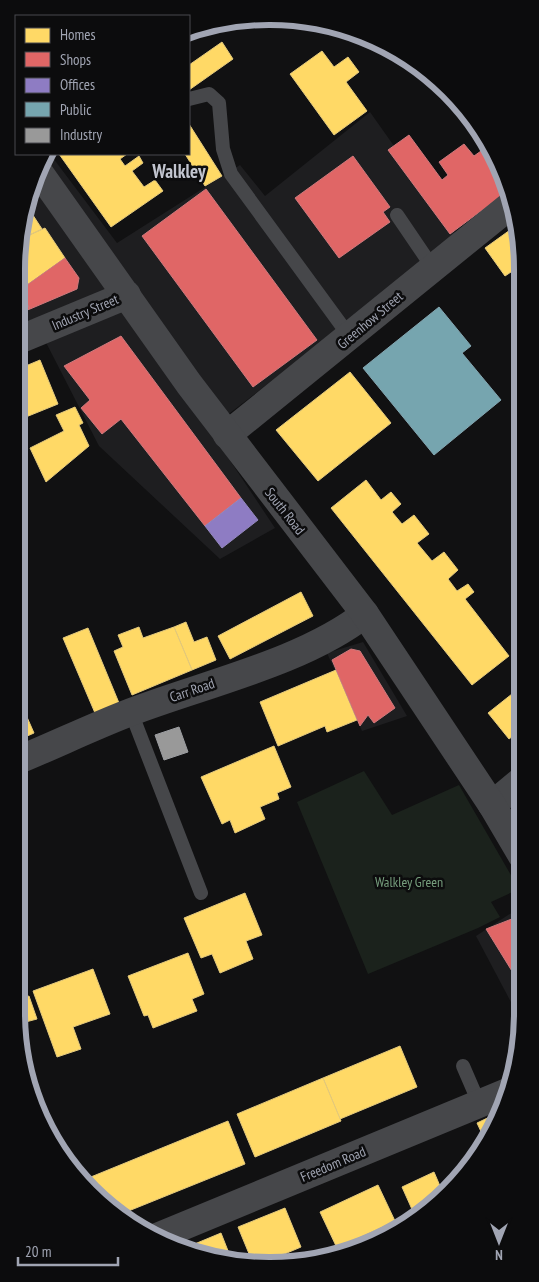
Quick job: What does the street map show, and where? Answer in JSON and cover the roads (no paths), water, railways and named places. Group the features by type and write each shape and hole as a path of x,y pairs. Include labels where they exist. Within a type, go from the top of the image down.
{"street":[{"name":"South Road","path":"43,178 227,435 365,614 492,805 514,842"},
{"name":"Greenhow Street","path":"227,435 506,208"},
{"name":"Industry Street","path":"25,337 127,295"},
{"name":"Carr Road","path":"25,757 131,712 254,669 318,643 347,628 365,614"},
{"path":"492,805 514,787"},
{"name":"Freedom Road","path":"165,1233 499,1095"}],"lane":[{"path":"190,99 209,94 219,103 223,149 232,174 350,337"},
{"path":"397,215 433,268"},
{"path":"131,712 201,893"},
{"path":"463,1066 479,1103"}],"district":[{"name":"Walkley","path":"179,171"}],"park label":[{"name":"Walkley Green","path":"409,882"}]}
